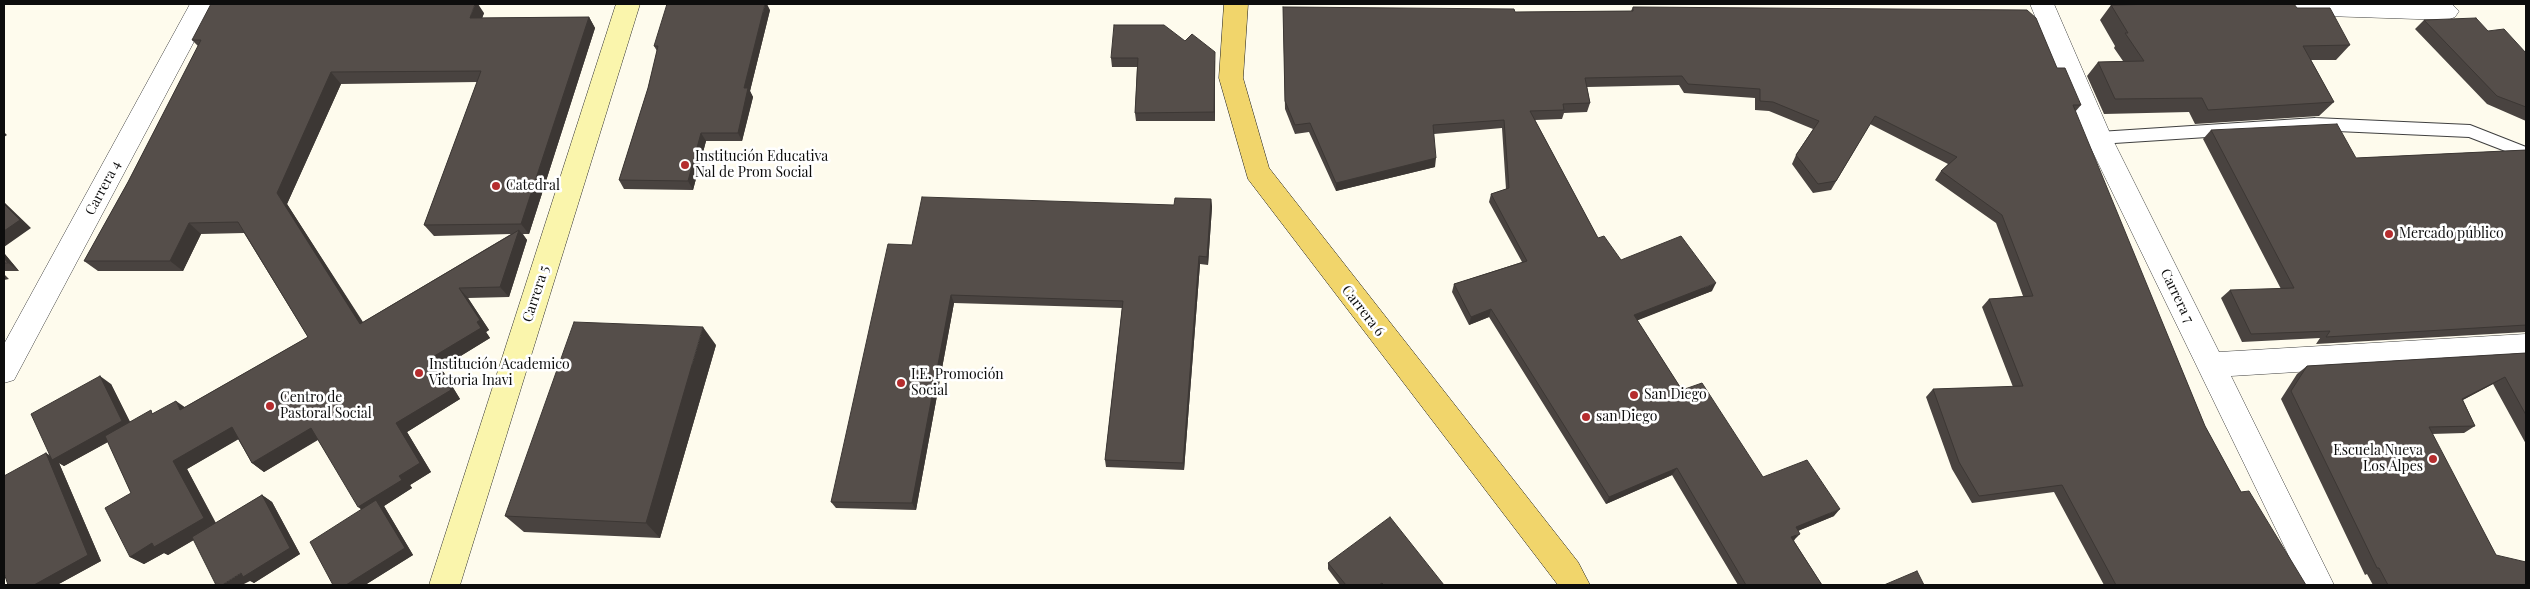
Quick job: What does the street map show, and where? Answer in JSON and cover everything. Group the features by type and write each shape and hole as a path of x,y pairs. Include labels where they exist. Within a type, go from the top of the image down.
{"main road":[{"name":"Carrera 5","path":"444,585 628,4"},
{"name":"Carrera 6","path":"1236,4 1231,78 1257,172 1567,572 1575,585"}],"street":[{"name":"Carrera 4","path":"4,371 202,4"},
{"name":"Carrera 7","path":"2042,4 2099,138 2319,585"},
{"path":"2235,4 2447,11"},
{"path":"2211,365 2526,346"}],"lane":[{"path":"2099,138 2315,124 2470,131 2526,153"}],"building":[{"path":"211,4 475,4 470,18 589,17 521,224 424,225 481,71 331,72 277,193 360,324 519,230 500,287 459,288 480,320 477,322 481,328 431,358 451,390 396,423 420,463 399,476 402,480 358,507 311,428 252,463 232,427 173,461 204,518 154,547 152,543 130,557 105,508 131,493 105,436 151,410 152,414 176,401 180,410 308,337 238,222 189,223 170,261 84,261 128,182 201,40 192,40"},
{"path":"667,4 765,4 744,88 748,88 738,133 701,133 688,181 619,180 648,88 658,46 654,46"},
{"path":"2294,4 2297,8 2330,8 2350,45 2303,46 2334,102 2208,110 2202,98 2115,99 2098,62 2144,61 2125,33 2128,33 2111,5"},
{"path":"1283,7 1514,9 1515,12 1633,11 1633,7 2027,10 2036,18 2057,68 2065,68 2081,105 2073,105 2205,426 2241,492 2249,491 2306,585 2116,585 2062,485 1979,496 1959,462 1933,389 2023,386 1989,299 2033,296 2002,215 1941,171 1957,157 1875,116 1836,181 1818,184 1796,155 1819,121 1773,102 1760,101 1760,89 1688,84 1682,76 1585,78 1590,103 1563,104 1564,110 1530,111 1598,238 1604,236 1621,260 1681,236 1716,283 1634,315 1682,390 1702,383 1763,477 1807,460 1840,509 1796,527 1800,534 1791,537 1822,585 1746,585 1677,468 1609,497 1491,309 1471,317 1454,284 1527,261 1491,194 1509,188 1504,120 1433,125 1436,158 1336,183 1310,123 1295,125 1285,101"},
{"path":"2476,18 2488,31 2504,29 2526,53 2526,107 2497,96 2424,20"},
{"path":"1114,25 1164,25 1185,41 1192,34 1215,52 1214,112 1135,113 1138,58 1111,58"},
{"name":"Mercado público","path":"2337,124 2356,158 2526,150 2526,325 2326,337 2330,331 2251,334 2230,290 2294,288 2211,130"},
{"name":"I.E. Promoción Social","path":"922,197 1174,205 1175,198 1211,199 1207,257 1199,256 1183,463 1105,460 1123,301 951,295 912,503 831,502 888,244 912,245"},
{"path":"4,204 20,220 4,231"},
{"path":"574,322 703,327 646,523 505,516"},
{"path":"2526,353 2526,415 2505,377 2462,399 2475,426 2429,427 2496,555 2526,562 2526,585 2388,585 2379,568 2377,568 2291,391 2307,366"},
{"path":"100,376 122,421 52,460 31,414"},
{"path":"46,453 88,555 34,585 8,585 4,573 4,476"},
{"path":"262,495 290,548 243,577 241,573 222,585 216,585 192,537"},
{"path":"376,500 405,548 346,585 333,585 310,542"},
{"path":"1390,517 1444,585 1384,585 1382,583 1379,585 1346,585 1328,563"},
{"path":"1917,571 1924,585 1884,585"}],"place":[{"name":"Institución Educativa Nal de Prom Social","path":"685,165"},
{"name":"Catedral","path":"496,186"},
{"name":"Mercado público","path":"2389,234"},
{"name":"Institución Academico Victoria Inavi","path":"419,373"},
{"name":"I.E. Promoción Social","path":"901,383"},
{"name":"San Diego","path":"1634,395"},
{"name":"Centro de Pastoral Social","path":"270,406"},
{"name":"san Diego","path":"1586,417"},
{"name":"Escuela Nueva Los Alpes","path":"2433,459"}]}
